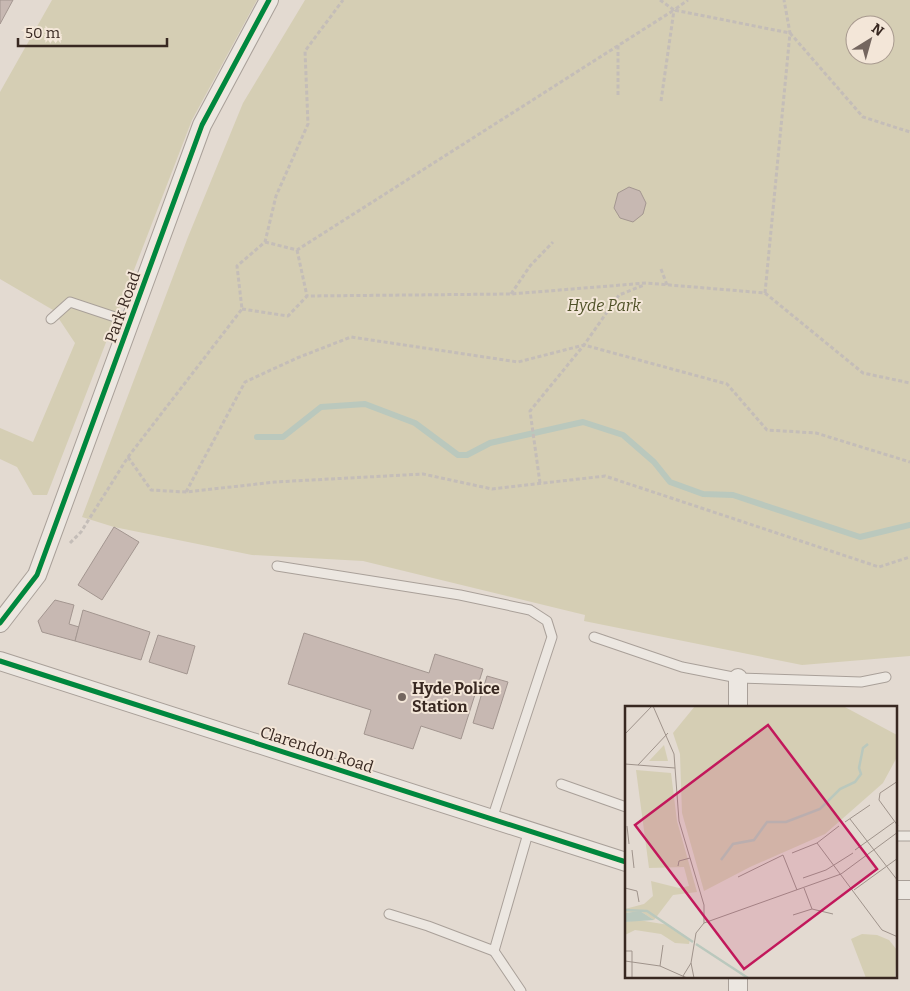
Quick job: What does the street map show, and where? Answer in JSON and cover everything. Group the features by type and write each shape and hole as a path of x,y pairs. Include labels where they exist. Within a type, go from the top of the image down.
{"street":[{"name":"Park Road","path":"0,623 37,575 202,126 269,0"},
{"name":"Clarendon Road","path":"0,661 625,862"},
{"path":"738,678 738,706"},
{"path":"738,978 738,991"}],"lane":[{"path":"52,319 70,302 130,322"},
{"path":"276,566 498,603 530,610 547,621 552,637 492,819"},
{"path":"594,637 682,667 738,678 861,682 886,677"},
{"path":"562,784 625,807"},
{"path":"494,951 529,830"},
{"path":"389,914 428,926 494,951 522,991"}],"path":[{"path":"68,544 81,532 128,457 242,309 237,266 265,242 276,196 308,124 305,50 343,0"},
{"path":"660,0 674,10 790,33 862,117 910,132"},
{"path":"265,242 297,250 688,0"},
{"path":"765,293 790,33 784,0"},
{"path":"661,101 674,10"},
{"path":"618,45 618,95"},
{"path":"511,294 530,266 553,242"},
{"path":"297,250 307,296"},
{"path":"661,269 667,285"},
{"path":"242,309 288,316 307,296 511,294 646,284 765,293 863,373 910,383"},
{"path":"540,483 530,411 584,345 619,295 646,284"},
{"path":"186,492 244,382 351,337 518,362 584,345 728,384 767,430 816,433 910,462"},
{"path":"128,457 151,490 186,492 276,482 423,474 492,488 605,476 880,567 910,557"}],"green space":[{"path":"52,0 257,0 192,120 47,495 33,495 17,467 0,459 0,428 33,442 75,343 53,310 0,279 0,92"},
{"name":"Hyde Park","path":"305,0 910,0 910,656 802,665 584,621 585,615 363,561 252,555 114,527 82,517 188,237 243,103"}],"building":[{"path":"0,0 13,0 0,24"},
{"path":"629,187 640,191 646,203 643,214 633,222 620,218 614,208 618,193"},
{"path":"114,527 139,542 102,600 78,585"},
{"path":"55,600 74,605 69,624 79,627 75,641 42,632 38,621"},
{"path":"83,610 150,632 141,660 75,641"},
{"name":"Hyde Police Station","path":"304,633 429,673 435,654 483,669 461,739 421,726 413,749 364,734 371,710 288,684"},
{"path":"158,635 195,646 187,674 149,662"},
{"path":"487,676 508,682 493,729 473,723"}],"waterway":[{"path":"257,437 283,437 321,407 365,404 415,423 458,455 467,455 490,443 583,422 623,435 654,462 670,482 703,494 733,495 860,537 910,525"}],"cycle path":[{"path":"0,623 37,575 202,125 269,0"},
{"path":"0,661 625,862"}],"place":[{"name":"Hyde Police Station","path":"402,697"}]}
